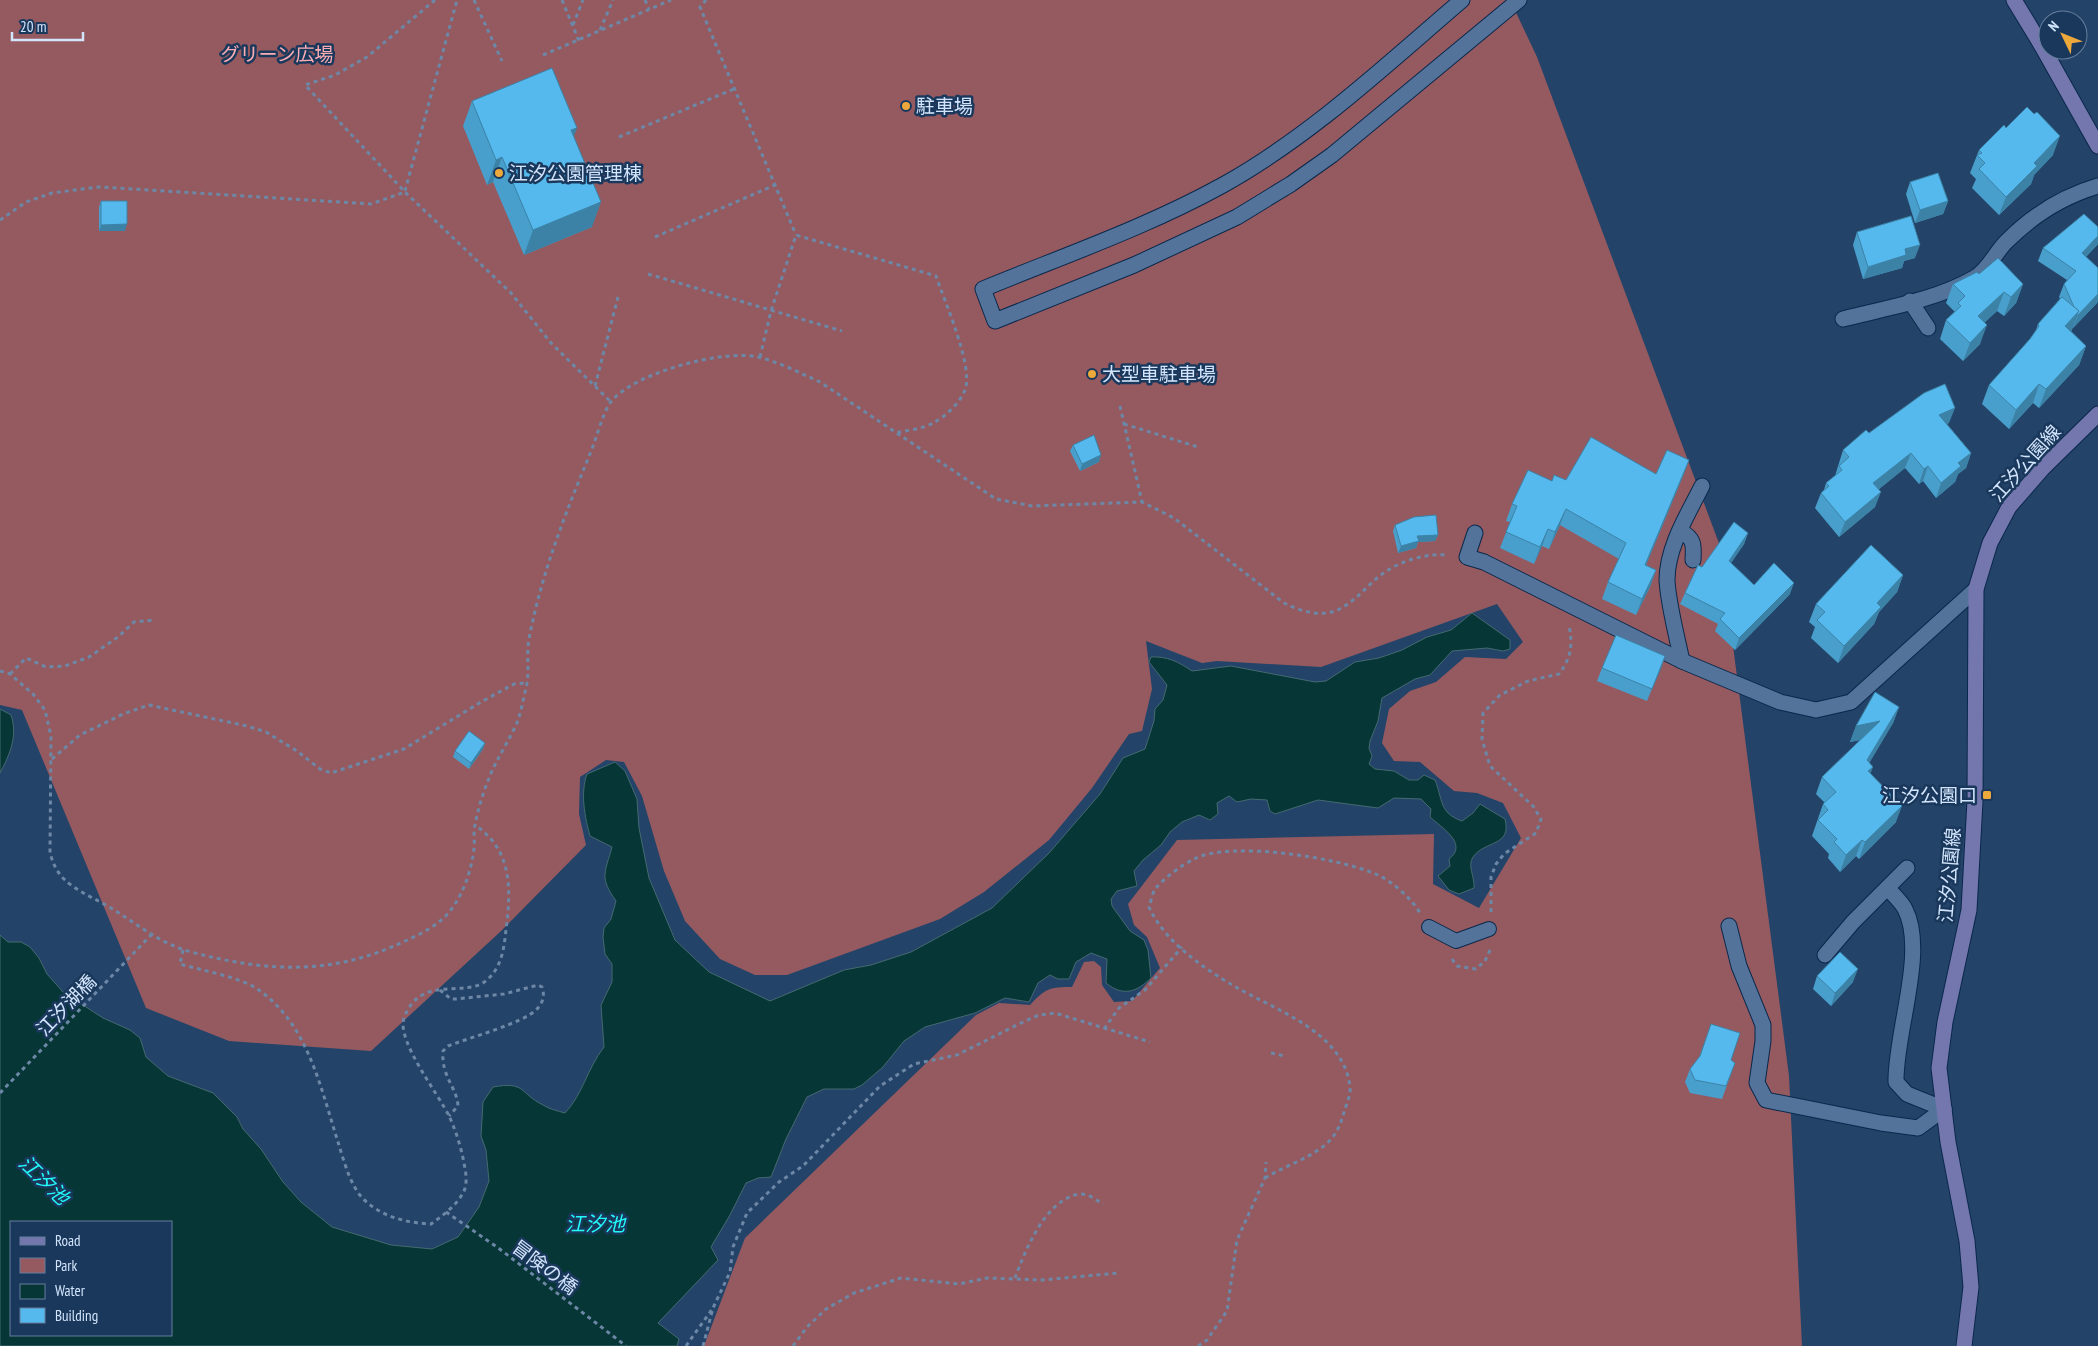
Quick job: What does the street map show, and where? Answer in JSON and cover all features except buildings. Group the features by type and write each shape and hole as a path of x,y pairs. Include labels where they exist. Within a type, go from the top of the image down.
{"main road":[{"path":"2014,0 2098,146"},
{"name":"江汐公園線","path":"1964,1346 1971,1287 1967,1241 1948,1142 1939,1068 1945,1022 1969,910 1974,801 1976,589 1990,543 2009,507 2042,470 2098,414"}],"street":[{"path":"1462,0 1306,130 1224,184 1160,215 983,290 995,321 1134,265 1236,216 1291,184 1332,155 1519,0"},
{"path":"1843,319 1910,301 1976,277 2007,240 2048,208 2083,190 2098,186"},
{"path":"1910,301 1928,328"},
{"path":"1682,661 1667,580 1670,560 1680,531 1702,486"},
{"path":"1680,531 1691,537 1694,544 1693,560"},
{"path":"1475,533 1467,557 1484,562 1682,661 1780,702 1816,710 1851,702 1976,589"},
{"path":"1825,955 1853,922 1907,868"},
{"path":"1888,888 1905,909 1913,936 1912,972 1896,1064 1896,1082 1907,1094 1944,1109"},
{"path":"1729,926 1739,966 1763,1025 1763,1041 1757,1083 1766,1100 1881,1123 1918,1128 1944,1109"}],"lane":[{"path":"1429,927 1456,941 1489,929"}],"path":[{"path":"435,0 366,58 335,75 305,84 405,192 511,293 551,343 611,402"},
{"path":"405,192 457,0"},
{"path":"474,0 502,61"},
{"path":"562,0 579,41"},
{"path":"572,26 583,0"},
{"path":"599,31 613,0"},
{"path":"645,0 649,9"},
{"path":"654,6 656,0"},
{"path":"543,55 671,0"},
{"path":"706,0 700,7 796,235 771,311 760,357"},
{"path":"619,137 734,89"},
{"path":"655,238 775,185"},
{"path":"0,220 26,202 52,194 100,187 371,204 405,192"},
{"path":"796,235 936,276 962,348 966,367 966,389 956,405 933,424 896,433"},
{"path":"648,274 842,331"},
{"path":"595,386 618,297"},
{"path":"0,671 10,674 32,694 44,710 51,736 50,853 55,868 66,882 124,916 151,935 183,950 228,962 281,968 335,965 390,948 435,924 453,906 462,893 470,872 475,824 495,765 518,722 528,683 528,642 552,552 611,402 637,383 676,366 717,357 744,355 760,357 820,382 996,499 1009,503 1032,506 1142,502 1174,518 1284,604 1303,612 1323,613 1342,608 1385,572 1415,558 1442,555 1467,557"},
{"path":"1120,406 1142,502"},
{"path":"1124,423 1198,447"},
{"path":"1451,958 1457,966 1476,969 1485,961 1492,948 1489,929 1492,907 1491,877 1496,864 1504,854 1536,833 1541,819 1533,806 1490,766 1482,739 1483,713 1500,695 1528,681 1559,674 1569,659 1571,636 1565,602"},
{"path":"10,674 26,658 46,667 65,666 89,657 118,638 134,622 154,620"},
{"path":"51,759 80,735 123,714 149,705 247,726 266,732 297,751 320,769 331,773 404,748 514,684 528,683"},
{"path":"183,950 180,964 255,988 286,1016 310,1054 346,1167 358,1192 380,1211 399,1220 431,1224 446,1212 463,1193 467,1184 463,1155 449,1116 410,1046 404,1033 403,1020 409,1008 425,992 475,985 487,980 501,962 509,911 508,874 502,856 487,833 475,824"},
{"path":"1266,1178 1287,1165 1308,1156 1333,1137 1342,1121 1350,1088 1343,1064 1325,1040 1293,1018 1235,986 1202,965 1156,923 1149,907 1155,890 1175,872 1196,858 1232,851 1281,852 1327,860 1379,875 1416,906 1429,927"},
{"name":"江汐湖橋","path":"0,1093 151,935"},
{"path":"1103,1029 1119,1008 1145,990 1182,947"},
{"path":"440,990 451,999 504,994 538,985 542,987 544,993 542,1003 536,1010 516,1022 448,1046 443,1051 446,1077 458,1099 458,1106 449,1116"},
{"path":"686,1346 713,1308 730,1272 733,1247 748,1213 779,1182 803,1166 880,1086 914,1064 957,1055 1040,1015 1055,1013 1084,1020 1090,1025 1150,1042"},
{"path":"1271,1052 1285,1056"},
{"path":"1198,1346 1207,1340 1227,1311 1237,1240 1266,1178 1266,1162"},
{"path":"1015,1278 1043,1220 1059,1205 1079,1194 1091,1196 1103,1204"},
{"name":"冒険の橋","path":"446,1212 497,1247 626,1346"},
{"path":"793,1346 807,1326 826,1309 854,1293 903,1277 959,1284 987,1278 1042,1280 1118,1273"},
{"path":"703,1346 713,1308"}],"green space":[{"name":"グリーン広場","path":"0,0 1510,0 1537,57 1720,546 1789,1076 1802,1346 704,1346 745,1238 976,1015 999,1003 1030,1005 1040,995 1049,990 1058,987 1072,987 1084,962 1094,961 1101,967 1102,985 1114,1002 1132,1001 1160,968 1147,937 1134,925 1128,904 1177,840 1434,834 1433,884 1479,908 1521,838 1503,803 1477,793 1454,791 1420,762 1394,761 1382,743 1389,709 1410,691 1436,682 1465,657 1506,659 1523,642 1497,604 1321,667 1217,661 1202,663 1146,641 1152,689 1142,731 1129,734 1092,788 1049,840 984,892 940,919 787,975 755,975 720,959 685,921 664,871 642,796 624,762 606,760 580,777 579,814 586,845 500,932 371,1051 229,1041 146,1008 22,710 0,705"}],"water":[{"name":"江汐池","path":"1472,613 1510,640 1510,649 1503,651 1487,648 1452,651 1430,675 1415,679 1382,698 1378,721 1370,741 1369,748 1372,756 1369,764 1375,769 1394,771 1409,780 1418,780 1424,775 1435,780 1445,810 1455,818 1462,821 1473,813 1480,804 1505,819 1505,834 1501,839 1478,852 1471,860 1474,888 1459,894 1449,890 1438,876 1450,866 1449,859 1456,848 1455,842 1430,817 1431,809 1421,799 1394,798 1378,808 1318,800 1275,814 1270,811 1267,800 1251,799 1237,802 1229,796 1217,803 1218,814 1210,820 1199,815 1182,822 1170,832 1161,845 1143,860 1134,871 1137,886 1117,891 1111,899 1112,906 1130,931 1144,940 1148,950 1151,978 1140,987 1130,991 1118,990 1106,983 1107,959 1091,953 1076,962 1069,979 1058,979 1050,975 1038,983 1029,1002 1005,998 975,1013 925,1027 904,1041 883,1067 862,1085 854,1089 824,1089 807,1097 786,1139 771,1177 758,1178 746,1183 711,1247 718,1260 658,1323 679,1339 677,1346 0,1346 0,935 8,942 21,942 30,947 39,958 47,974 63,992 103,1018 130,1030 140,1038 146,1057 168,1076 213,1093 237,1117 243,1129 261,1149 283,1182 301,1202 332,1227 391,1245 432,1249 458,1237 479,1207 489,1181 486,1150 481,1136 483,1102 493,1087 517,1087 535,1101 565,1113 576,1098 604,1047 601,1005 612,982 612,964 605,954 603,937 604,928 611,919 616,901 605,880 612,847 590,836 588,829 584,797 587,774 615,762 625,771 637,799 639,828 649,878 675,940 709,972 770,1001 844,970 871,965 911,952 992,908 1049,853 1100,794 1123,758 1145,749 1154,721 1155,709 1163,700 1167,685 1149,662 1151,657 1173,660 1192,671 1231,666 1315,682 1326,681 1355,662 1379,658 1402,650 1427,637 1451,630"},
{"path":"0,709 11,715 14,730 10,752 0,773"}],"place":[{"name":"駐車場","path":"906,106"},
{"name":"江汐公園管理棟","path":"499,173"},
{"name":"大型車駐車場","path":"1092,374"},
{"name":"江汐公園口","path":"1987,795"}]}
